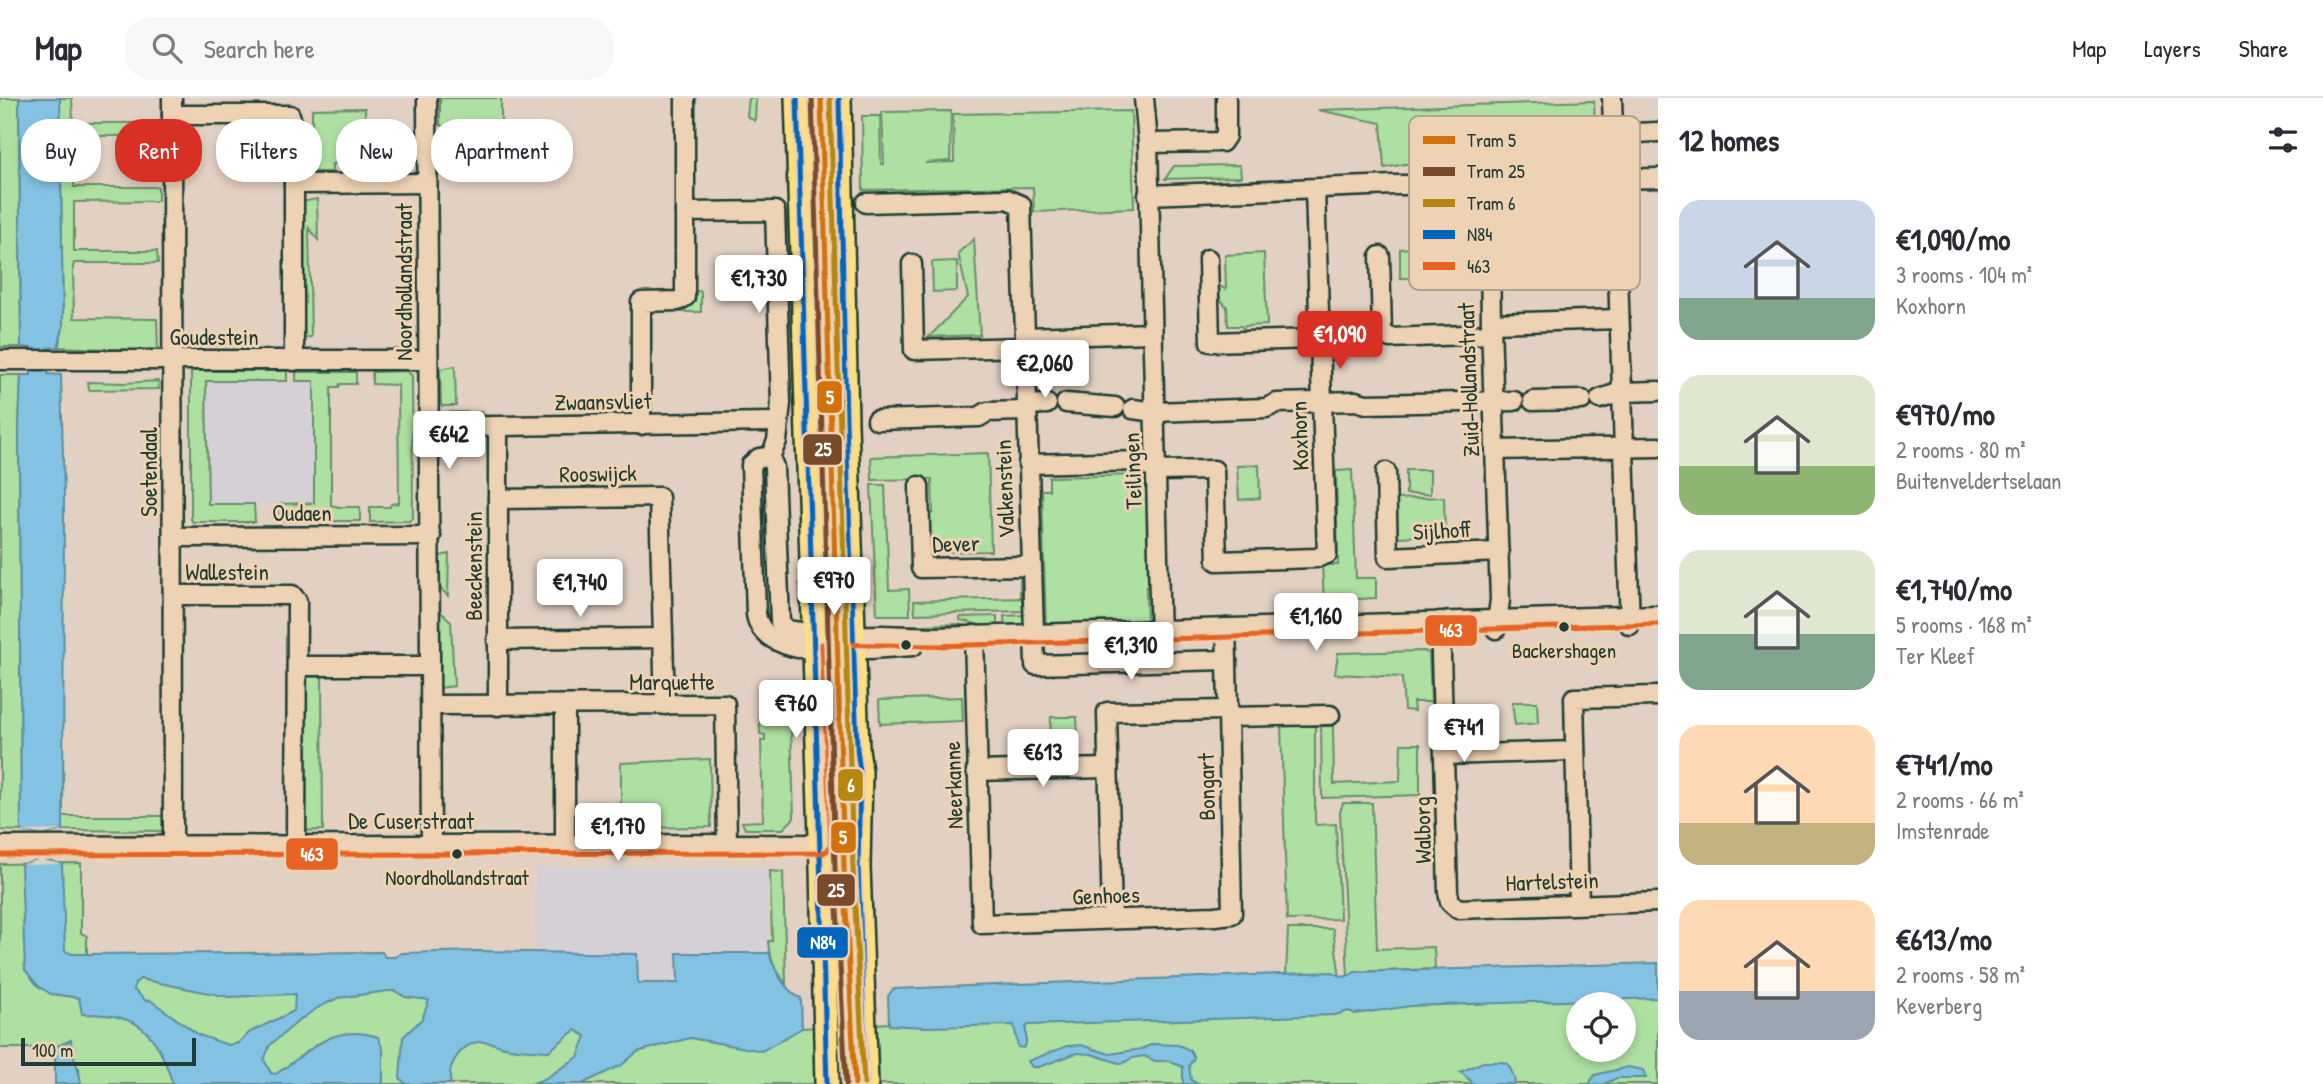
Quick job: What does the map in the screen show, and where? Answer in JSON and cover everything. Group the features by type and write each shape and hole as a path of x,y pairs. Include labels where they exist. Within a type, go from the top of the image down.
{"main road":[{"path":"797,98 822,844 827,1084"},
{"path":"839,98 853,642 860,772 858,866 866,1084"}],"street":[{"name":"Noordhollandstraat","path":"427,98 431,845"},
{"path":"640,425 641,302 678,301 685,297 685,98"},
{"name":"Teilingen","path":"1144,98 1148,143 1160,635"},
{"path":"1148,143 1222,142 1226,136 1226,98"},
{"path":"1612,98 1612,116"},
{"path":"172,107 290,115 294,129 294,361"},
{"name":"Soetendaal","path":"172,107 173,846"},
{"path":"1640,133 1658,132"},
{"path":"1640,178 1658,178"},
{"path":"294,184 427,183"},
{"name":"Zuid-Hollandstraat","path":"1148,195 1409,185"},
{"name":"Koxhorn","path":"1157,471 1214,470 1217,561 1316,558 1327,554 1315,190"},
{"name":"Valkenstein","path":"866,203 1007,199 1021,205 1032,638"},
{"path":"685,212 775,211 781,403 777,441 770,457 774,467 780,622 782,627 814,641"},
{"path":"1380,256 1382,332 1390,338 1618,319"},
{"path":"1208,259 1210,342 1320,339"},
{"path":"912,264 914,351 1152,334"},
{"name":"Zuid-Hollandstraat","path":"1490,290 1499,552 1497,624"},
{"path":"1617,290 1630,620"},
{"name":"Goudestein","path":"0,360 427,360"},
{"path":"1600,399 1621,393 1658,391"},
{"path":"1533,401 1582,400"},
{"path":"1133,409 1155,412 1265,408 1277,403 1514,401"},
{"path":"1066,403 1115,407"},
{"path":"877,420 979,417 987,412 1047,404"},
{"name":"Zwaansvliet","path":"428,427 640,425 762,420 779,422"},
{"name":"Beeckenstein","path":"498,427 498,706"},
{"path":"1495,450 1658,447"},
{"path":"770,457 759,458 751,465 755,600 757,622 769,637 787,645 814,641 974,640 1630,620 1658,615"},
{"path":"1028,464 1139,461 1157,471"},
{"name":"Sijlhoff","path":"1386,472 1388,557 1499,552"},
{"name":"Dever","path":"919,486 921,568 1031,566"},
{"name":"Rooswijck","path":"498,499 659,497 665,705"},
{"name":"Oudaen","path":"173,537 430,536"},
{"name":"Wallestein","path":"173,595 292,596 297,601 296,845"},
{"path":"755,600 779,599"},
{"path":"1630,620 1658,624"},
{"name":"Walborg","path":"1440,626 1450,902"},
{"name":"Bongart","path":"1227,633 1232,914"},
{"path":"497,640 663,638"},
{"path":"1032,638 1035,665 1227,660"},
{"name":"Neerkanne","path":"974,640 982,924"},
{"path":"297,666 430,666"},
{"path":"1579,904 1574,698 1658,696"},
{"name":"Marquette","path":"430,705 725,704 727,843"},
{"path":"565,706 565,844"},
{"path":"1112,919 1107,712 1330,715"},
{"path":"1445,755 1575,751"},
{"path":"976,771 1108,768"},
{"name":"De Cuserstraat","path":"0,846 822,844"},
{"name":"Hartelstein","path":"1450,902 1458,909 1658,902"},
{"name":"Genhoes","path":"982,924 1232,914"}],"shaded area":[{"path":"206,380 314,381 314,504 208,504"},
{"path":"535,868 768,868 768,952 676,951 676,982 638,982 637,953 535,952"}],"green space":[{"path":"0,98 19,98 21,347 0,347"},
{"path":"60,98 72,98 73,119 60,119"},
{"path":"440,98 501,98 501,119 440,119"},
{"path":"749,98 756,98 755,121 747,116"},
{"path":"1594,101 1595,116 1409,116 1409,164 1384,168 1381,123 1318,110"},
{"path":"365,108 365,119 336,119 336,164 332,164 332,172 322,172 322,119 312,119 312,109"},
{"path":"951,111 950,161 925,163 954,162 953,114 1131,111 1134,208 1034,212 1033,187 863,190 862,116 880,116 881,164 884,164 882,112"},
{"path":"101,123 115,123 115,136 101,136"},
{"path":"1240,165 1241,177 1165,179 1174,166"},
{"path":"61,182 74,182 74,187 158,187 158,201 74,202 74,251 157,251 158,263 74,263 73,267 74,318 157,319 158,351 58,347 63,328"},
{"path":"317,199 318,240 309,228 311,337 301,338 302,202"},
{"path":"974,239 980,335 929,337 968,297 958,253"},
{"path":"1409,248 1409,278 1400,278 1400,249"},
{"path":"1264,253 1267,325 1245,326 1243,329 1241,326 1228,326 1227,307 1220,299 1219,286 1226,289 1225,255"},
{"path":"957,261 957,291 933,292 932,262"},
{"path":"701,291 701,312 680,312 680,306 690,292"},
{"path":"455,366 456,406 442,406 440,369"},
{"path":"191,371 287,371 287,381 206,381 208,504 254,504 255,522 193,522 191,519"},
{"path":"407,371 412,376 413,518 409,521 370,522 370,507 390,507 391,504 399,503 398,385 372,384 372,372"},
{"path":"296,372 356,372 356,384 331,387 331,505 360,507 360,521 279,521 279,504 314,503 314,381 296,381"},
{"path":"0,375 21,375 21,831 0,830"},
{"path":"158,381 159,389 89,390 88,382 124,383"},
{"path":"442,412 481,412 484,415 482,418 442,417"},
{"path":"988,453 991,551 928,552 927,513 933,513 932,479 872,480 871,457"},
{"path":"1259,465 1260,498 1239,500 1237,466"},
{"path":"1352,470 1356,578 1376,578 1376,598 1324,601 1322,565 1338,565 1336,471"},
{"path":"1406,470 1430,470 1430,494 1406,494"},
{"path":"1143,475 1143,480 1147,480 1151,586 1146,587 1147,627 1046,629 1042,490 1049,490 1049,477"},
{"path":"871,485 885,485 889,590 909,589 910,615 877,615"},
{"path":"1444,497 1445,535 1397,537 1396,499"},
{"path":"449,554 448,596 438,586 436,557"},
{"path":"1020,576 1023,611 915,614 914,601 1020,598"},
{"path":"436,608 451,621 454,686 438,688"},
{"path":"1028,615 1025,626 1005,628 1004,616"},
{"path":"997,616 997,629 960,620 960,617"},
{"path":"956,624 976,628 888,629 888,626"},
{"path":"1338,653 1429,653 1431,702 1413,702 1414,711 1404,710 1402,677 1335,674"},
{"path":"322,676 323,830 300,831 303,677"},
{"path":"790,694 794,818 783,829 745,829 742,822 763,821 761,741 765,741 765,735 760,734 759,695"},
{"path":"962,697 963,721 880,724 879,700"},
{"path":"1512,702 1537,702 1538,723 1515,725"},
{"path":"1051,717 1077,717 1078,738 1050,740"},
{"path":"1281,725 1315,726 1315,821 1316,825 1336,824 1340,919 1287,920"},
{"path":"1321,726 1333,726 1334,784 1400,781 1401,744 1420,744 1420,795 1322,798"},
{"path":"710,759 711,827 621,828 621,763"},
{"path":"1343,803 1372,803 1377,949 1434,947 1435,969 1355,972 1348,977 1340,812"},
{"path":"63,816 165,816 165,831 63,830"},
{"path":"81,863 81,933 87,936 87,954 81,955 380,986 565,1023 666,1028 784,1029 1566,999 1566,1062 1636,1062 1636,997 1658,996 1658,1084 80,1084 79,1068 52,1048 0,1048 0,864"},
{"path":"770,871 783,872 786,984 774,964 768,941 772,941"},
{"path":"1288,929 1333,929 1340,977 1286,976"}],"water":[{"path":"19,98 60,98 60,119 21,119 21,182 61,182 63,328 58,347 47,348 48,374 61,375 64,497 63,830 46,834 46,860 62,864 65,951 72,954 382,952 385,957 395,957 401,953 479,951 637,954 638,983 678,983 677,953 769,953 785,985 801,998 802,1028 762,1051 690,1038 637,1052 622,1065 582,1084 531,1084 546,1078 578,1057 586,1036 575,1030 549,1051 515,1049 478,1042 465,1047 456,1058 451,1071 451,1084 406,1084 400,1078 403,1037 422,1019 429,1000 405,997 395,991 388,991 338,998 319,1007 270,1045 264,1060 271,1073 276,1074 323,1041 348,1033 362,1033 378,1037 383,1050 381,1084 173,1084 159,1050 143,1029 119,1017 82,1014 79,998 51,994 38,986 25,970 21,865 38,860 38,834 21,831 19,427 21,375 31,375 31,348 21,347","holes":["140,979 229,997 295,994 294,1011 250,1032 238,1043 228,1045 199,1035 150,1000 146,1001 134,990 135,983"]},
{"path":"1658,963 1658,998 1636,999 1636,992 1566,992 1566,1001 1411,1006 1355,1014 1349,1011 1335,1015 1029,1025 1026,1027 1026,1044 1023,1048 1018,1047 1014,1025 889,1025 888,996 893,989 1333,972 1344,976 1355,972"},
{"path":"71,1040 81,1084 55,1084 55,1047"},
{"path":"1153,1044 1178,1045 1190,1050 1194,1058 1189,1066 1191,1080 1198,1084 1183,1084 1183,1067 1144,1056 1132,1058 1122,1064 1091,1054 1077,1053 1039,1067 1032,1067 1028,1061 1067,1046 1081,1045 1110,1054 1141,1049"},
{"path":"1483,1062 1508,1064 1515,1079 1514,1084 1471,1084 1460,1072"},
{"path":"1628,1067 1643,1070 1646,1078 1617,1078 1604,1084 1589,1084 1595,1075"}],"pier":[{"path":"63,830 46,834 46,861 62,864 21,865 38,860 38,834 21,831"}],"tram line":[{"name":"25","path":"812,98 835,867 846,1084"},
{"name":"5","path":"821,98 844,867 855,1084"},
{"name":"6","path":"830,98 853,867 864,1084"}],"transit line":[{"name":"N84","path":"797,98 827,1084"},
{"name":"N84","path":"839,98 846,423 860,772 858,866 866,1084"},
{"name":"463","path":"0,855 823,853 831,844 822,644 936,646 1658,624"}],"place":[{"name":"Backershagen","path":"1564,627"},
{"name":"Noordhollandstraat","path":"457,854"}]}
